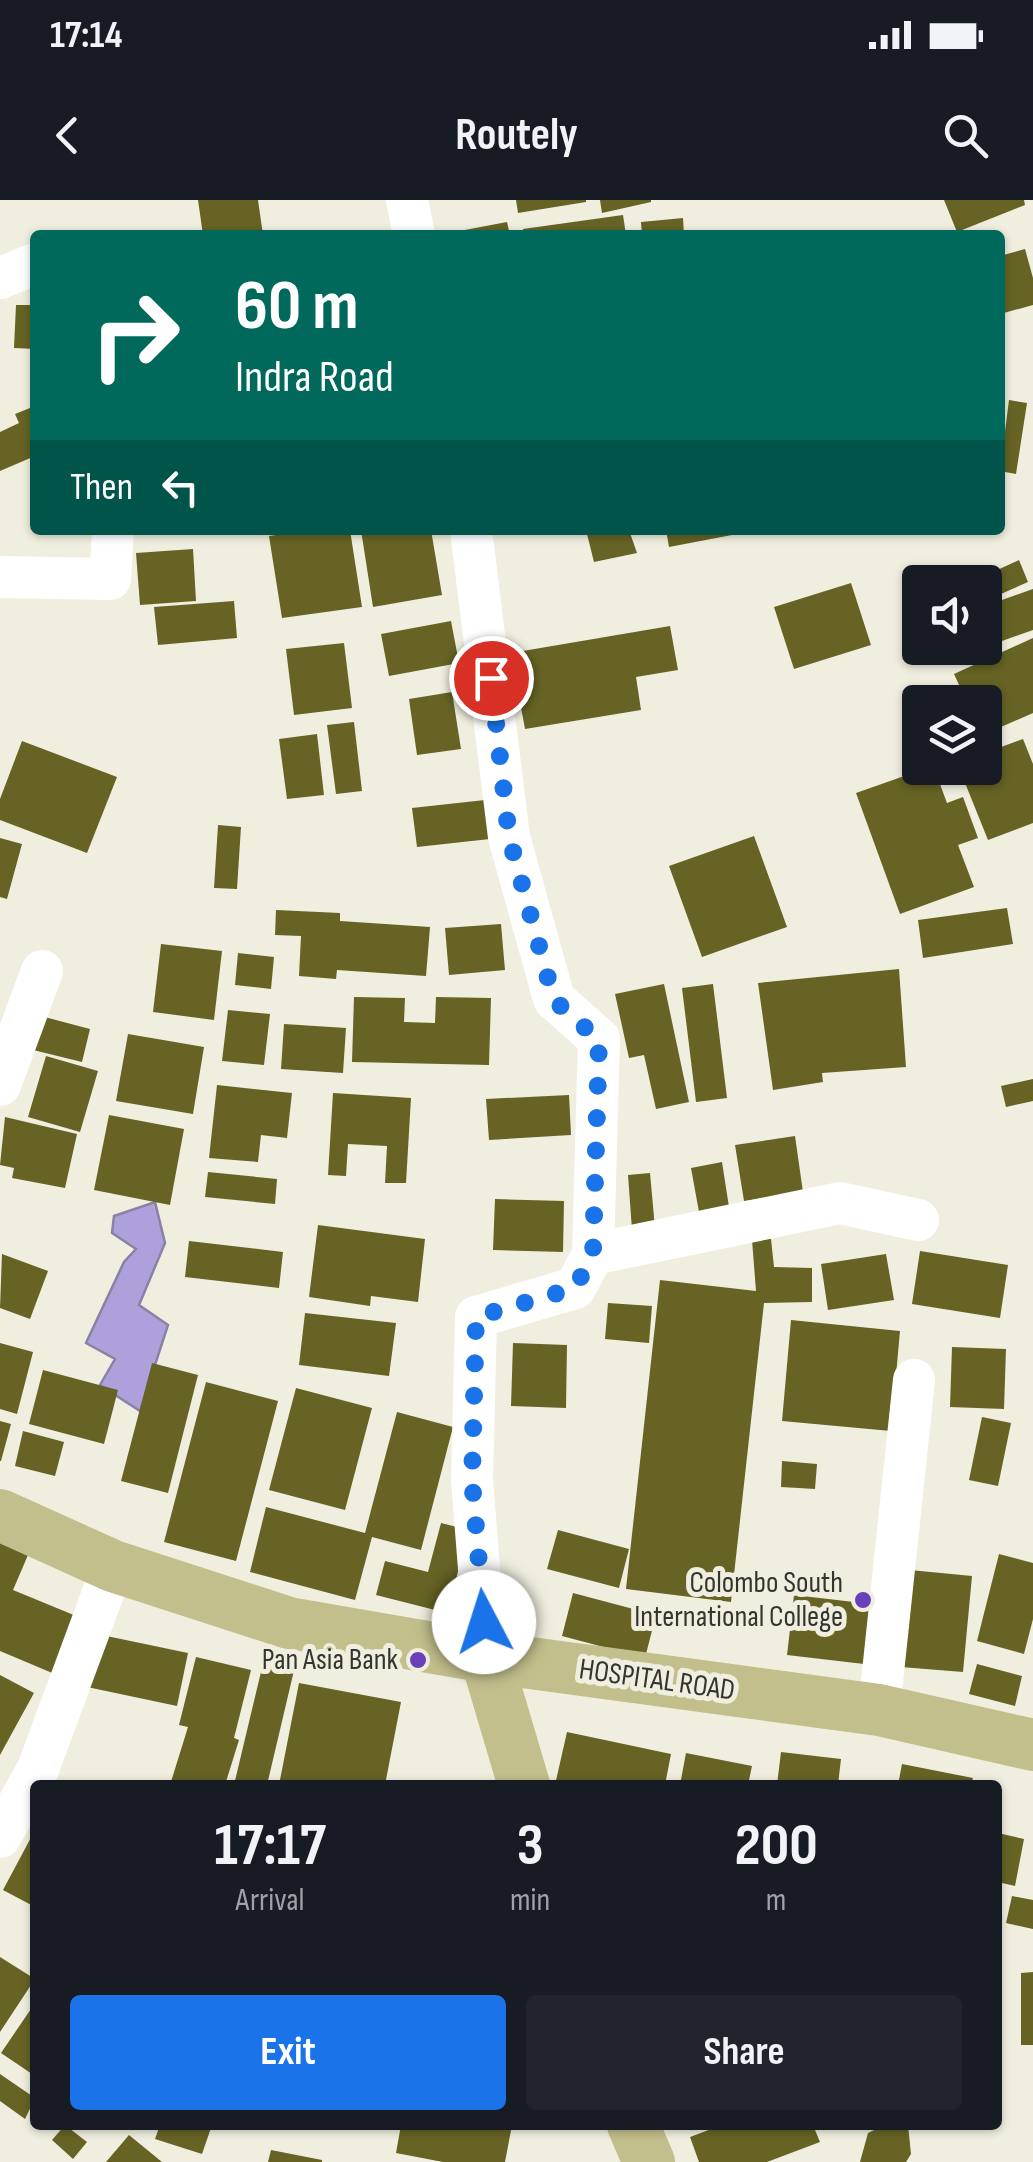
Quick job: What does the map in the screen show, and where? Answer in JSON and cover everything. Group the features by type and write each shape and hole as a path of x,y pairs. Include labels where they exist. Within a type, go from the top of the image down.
{"main road":[{"name":"HOSPITAL ROAD","path":"0,1515 113,1566 289,1624 486,1658 879,1710 1033,1745"},
{"path":"486,1658 523,1780"},
{"path":"635,2130 649,2162"}],"street":[{"path":"407,200 413,230"},
{"path":"0,278 30,266"},
{"path":"0,577 105,580 114,574 113,535"},
{"path":"472,535 509,837 554,1000 599,1040 593,1254 575,1288 476,1317 472,1480 486,1658"},
{"path":"0,1085 42,972"},
{"path":"593,1254 840,1203 918,1220"},
{"path":"879,1710 914,1380"},
{"path":"32,1780 113,1566"},
{"path":"0,1837 30,1783"}],"shaded area":[{"path":"155,1202 165,1243 139,1305 168,1325 140,1411 100,1385 115,1359 86,1343 124,1262 136,1249 112,1233 114,1216"}],"building":[{"path":"198,200 258,200 262,230 202,230"},
{"path":"516,200 586,200 586,202 518,213"},
{"path":"600,200 651,200 651,202 602,213"},
{"path":"944,200 1024,200 1025,205 956,230"},
{"path":"623,215 625,230 523,230"},
{"path":"683,218 684,230 642,230 641,222"},
{"path":"507,222 509,230 465,230"},
{"path":"1025,249 1033,278 1033,305 1005,313 1005,255"},
{"path":"16,305 30,305 30,349 14,348"},
{"path":"1009,400 1027,403 1016,474 1005,472"},
{"path":"30,408 30,458 0,471 0,432 19,423 15,414"},
{"path":"351,535 362,607 282,618 269,536"},
{"path":"362,535 432,535 442,595 373,607"},
{"path":"587,535 631,535 637,553 594,562"},
{"path":"667,535 732,535 669,547"},
{"path":"193,549 196,601 140,605 136,553"},
{"path":"1019,560 1028,582 1002,593 1002,568"},
{"path":"851,583 871,645 794,669 774,607"},
{"path":"1033,589 1033,630 1002,641 1002,600"},
{"path":"234,601 237,638 158,645 154,607"},
{"path":"451,621 459,663 389,676 381,634"},
{"path":"670,626 678,670 636,677 641,710 525,729 511,653"},
{"path":"1033,638 1033,713 1002,727 1002,685 959,685 954,674 974,665 1002,665 1002,652"},
{"path":"344,643 352,708 294,715 286,649"},
{"path":"452,692 461,749 417,755 409,699"},
{"path":"354,722 362,791 336,794 327,725"},
{"path":"317,734 324,795 287,799 279,739"},
{"path":"1023,739 1033,764 1033,823 988,840 966,785 1002,785 1002,747"},
{"path":"22,741 117,777 87,853 0,820 0,799"},
{"path":"902,777 902,785 940,785 947,803 963,797 978,838 958,845 974,887 900,914 856,793"},
{"path":"494,799 499,838 417,847 412,808"},
{"path":"218,825 241,827 237,889 214,888"},
{"path":"754,836 787,927 702,957 669,866"},
{"path":"0,838 22,844 7,899 0,897"},
{"path":"1007,908 1013,944 923,958 918,920"},
{"path":"276,910 340,913 340,921 430,927 426,976 337,970 336,979 299,976 301,936 275,935"},
{"path":"501,924 505,970 449,975 445,928"},
{"path":"161,944 222,951 214,1020 153,1012"},
{"path":"238,953 274,957 271,989 235,985"},
{"path":"899,969 906,1067 822,1073 823,1082 773,1090 758,983"},
{"path":"664,984 689,1102 656,1109 644,1055 629,1058 615,994"},
{"path":"713,984 727,1098 696,1102 682,988"},
{"path":"354,997 405,998 404,1022 435,1023 436,997 491,998 489,1065 352,1062"},
{"path":"228,1010 270,1014 264,1065 222,1061"},
{"path":"37,1015 90,1029 82,1062 29,1049"},
{"path":"284,1024 346,1028 343,1073 281,1069"},
{"path":"128,1034 204,1047 193,1114 116,1101"},
{"path":"46,1056 98,1071 80,1132 28,1117"},
{"path":"1033,1079 1033,1101 1006,1107 1001,1086"},
{"path":"217,1085 292,1093 287,1138 261,1135 258,1162 209,1158"},
{"path":"333,1093 411,1098 406,1183 385,1183 387,1146 348,1144 346,1176 328,1175"},
{"path":"569,1095 571,1135 489,1140 486,1099"},
{"path":"109,1115 184,1129 170,1205 94,1190"},
{"path":"5,1117 77,1134 65,1188 12,1178 14,1168 0,1165"},
{"path":"795,1136 803,1192 744,1201 735,1145"},
{"path":"722,1162 729,1207 699,1212 691,1168"},
{"path":"208,1172 277,1179 275,1204 205,1197"},
{"path":"650,1173 655,1228 632,1230 628,1175"},
{"path":"495,1199 564,1201 563,1252 493,1250"},
{"path":"318,1225 425,1239 418,1302 371,1296 370,1306 309,1297"},
{"path":"771,1239 774,1267 812,1268 812,1302 764,1303 731,1602 626,1589 660,1280 756,1291 752,1240"},
{"path":"189,1241 283,1252 279,1288 185,1277"},
{"path":"920,1251 1008,1265 1000,1318 912,1304"},
{"path":"2,1254 48,1271 30,1319 0,1308"},
{"path":"886,1254 894,1300 828,1310 821,1264"},
{"path":"608,1303 652,1306 649,1343 605,1339"},
{"path":"305,1313 396,1323 389,1376 299,1365"},
{"path":"791,1320 900,1331 891,1431 782,1421"},
{"path":"0,1343 33,1352 17,1414 0,1409"},
{"path":"513,1343 567,1345 566,1408 511,1406"},
{"path":"952,1347 1006,1349 1004,1409 950,1407"},
{"path":"152,1363 198,1375 168,1493 121,1481"},
{"path":"43,1370 118,1390 104,1444 29,1424"},
{"path":"206,1382 278,1401 236,1561 164,1542"},
{"path":"296,1388 372,1408 345,1510 269,1490"},
{"path":"397,1412 453,1427 421,1550 372,1537 355,1600 250,1572 266,1507 365,1533"},
{"path":"982,1417 1011,1423 998,1486 969,1480"},
{"path":"0,1421 11,1424 1,1461 0,1461"},
{"path":"23,1431 64,1442 55,1476 15,1466"},
{"path":"782,1461 817,1464 815,1489 781,1487"},
{"path":"441,1523 469,1530 447,1613 376,1595 385,1561 428,1572"},
{"path":"558,1530 629,1549 619,1588 547,1569"},
{"path":"0,1534 31,1548 13,1590 81,1618 57,1675 0,1651"},
{"path":"999,1554 1033,1563 1033,1619 1024,1654 977,1641"},
{"path":"910,1570 972,1576 963,1672 901,1667"},
{"path":"573,1593 656,1615 645,1658 562,1636"},
{"path":"794,1595 871,1604 864,1664 787,1655"},
{"path":"97,1634 188,1653 177,1706 87,1687"},
{"path":"265,1655 296,1662 268,1780 235,1780"},
{"path":"196,1657 251,1670 234,1738 239,1740 227,1780 172,1780 188,1727 179,1725"},
{"path":"977,1664 1022,1676 1015,1706 969,1694"},
{"path":"0,1675 34,1693 0,1755"},
{"path":"299,1683 401,1702 386,1780 280,1780"},
{"path":"567,1732 671,1754 666,1780 556,1780"},
{"path":"781,1752 841,1759 839,1780 778,1780"},
{"path":"686,1753 752,1766 749,1780 681,1780"},
{"path":"902,1764 973,1778 972,1780 899,1780"},
{"path":"1002,1834 1024,1839 1015,1886 1002,1883"},
{"path":"30,1839 30,1904 3,1890"},
{"path":"1012,1896 1033,1900 1033,1929 1006,1923"},
{"path":"0,1957 30,1976 30,1987 0,2032"},
{"path":"1033,1972 1033,2045 1021,2045 1021,1973"},
{"path":"30,2010 30,2073 1,2053"},
{"path":"0,2074 30,2095 30,2108 25,2119 0,2101"},
{"path":"61,2130 71,2130 87,2142 73,2159 52,2140"},
{"path":"158,2130 210,2130 202,2154 155,2139"},
{"path":"400,2130 511,2130 505,2162 443,2162 396,2153"},
{"path":"709,2130 815,2130 820,2142 767,2162 699,2162 690,2137"},
{"path":"909,2130 911,2154 906,2162 860,2162 868,2133"},
{"path":"129,2135 162,2162 106,2162"},
{"path":"271,2150 322,2160 322,2162 268,2162"}],"place":[{"name":"Colombo South International College","path":"863,1600"},
{"name":"Pan Asia Bank","path":"418,1660"}],"route":[{"path":"484,1622 472,1480 476,1317 575,1288 593,1254 599,1040 554,1000 509,837 491,678"}]}
